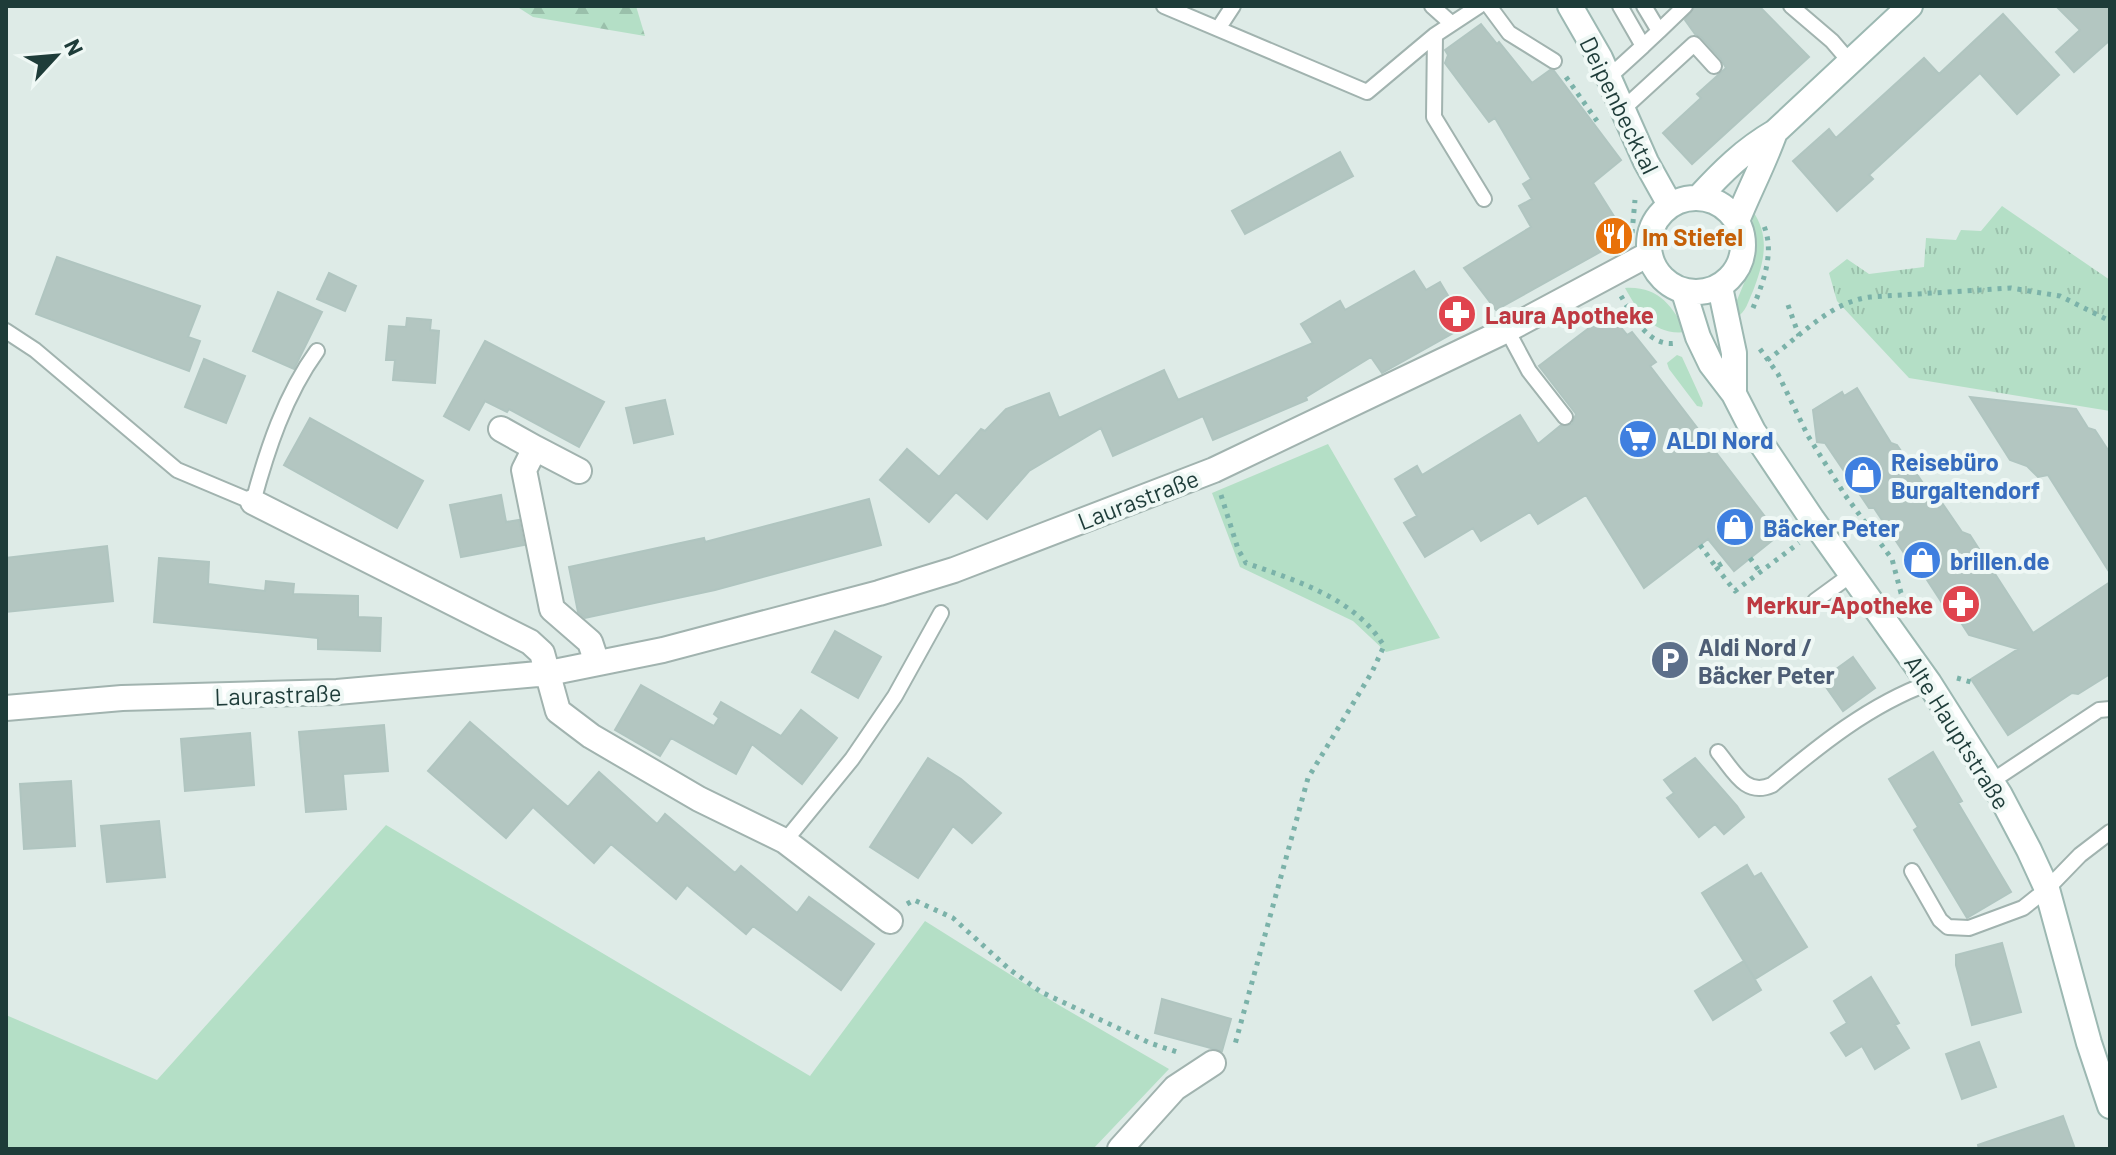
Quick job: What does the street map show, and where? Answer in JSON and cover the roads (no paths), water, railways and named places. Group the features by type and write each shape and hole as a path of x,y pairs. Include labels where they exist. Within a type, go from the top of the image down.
{"street":[{"name":"Deipenbecktal","path":"1570,6 1609,77 1614,115 1670,205"},
{"path":"1699,197 1749,147 1775,132 1910,6"},
{"path":"1737,221 1775,132"},
{"path":"1699,197 1721,204 1737,221 1743,239 1742,258 1734,275 1720,287 1703,293 1684,292 1668,285 1655,271 1649,254 1649,235 1656,218 1670,205 1699,197"},
{"name":"Laurastraße","path":"6,708 122,698 337,692 549,673 663,650 798,615 954,570 1214,470 1507,330 1649,254"},
{"name":"Alte Hauptstraße","path":"1720,287 1734,353 1734,394"},
{"name":"Alte Hauptstraße","path":"1684,292 1698,337 1711,364 1734,394 1753,431 1929,683 1992,781 2047,889 2089,1043 2110,1106"},
{"path":"501,429 579,471"},
{"path":"535,448 524,470 552,609 590,642 597,663"},
{"path":"253,502 530,642 542,653 558,711 591,736 699,799 785,841 890,921"},
{"path":"1120,1149 1175,1088 1213,1063"}],"lane":[{"path":"1164,6 1367,92 1435,35 1479,6"},
{"path":"1218,29 1233,6"},
{"path":"1432,6 1451,23"},
{"path":"1489,6 1509,33 1554,61"},
{"path":"1620,6 1643,46"},
{"path":"1644,6 1659,31"},
{"path":"1609,77 1685,6"},
{"path":"1791,6 1832,41 1850,62"},
{"path":"1435,35 1434,117 1484,199"},
{"path":"1614,115 1694,44 1714,66"},
{"path":"1507,330 1529,371 1565,417"},
{"path":"6,331 35,350 177,470 253,502 265,456 302,372 317,351"},
{"path":"1815,601 1852,574"},
{"path":"785,841 852,759 895,696 941,613"},
{"path":"1718,752 1746,787 1764,789 1835,733 1903,692 1929,683"},
{"path":"1992,781 2099,710 2110,709"},
{"path":"1912,871 1940,920 1948,927 1969,928 2023,908 2047,889 2080,855 2110,832"}],"place":[{"name":"Im Stiefel","path":"1614,236"},
{"name":"Laura Apotheke","path":"1457,314"},
{"name":"ALDI Nord","path":"1638,439"},
{"name":"Reisebüro Burgaltendorf","path":"1863,475"},
{"name":"Bäcker Peter","path":"1735,527"},
{"name":"brillen.de","path":"1922,560"},
{"name":"Merkur-Apotheke","path":"1961,604"},
{"name":"Aldi Nord / Bäcker Peter","path":"1670,660"}]}
